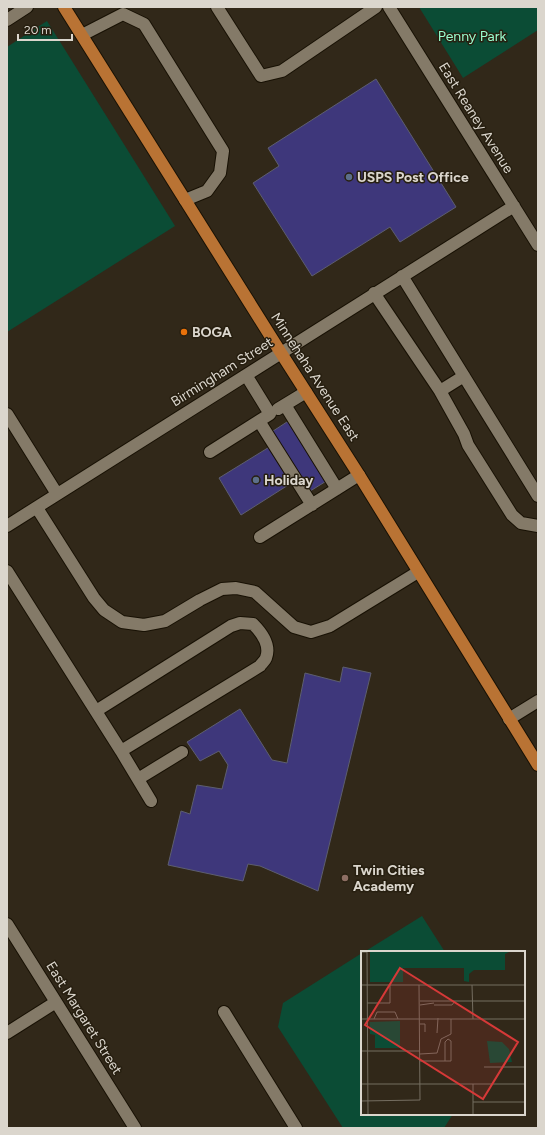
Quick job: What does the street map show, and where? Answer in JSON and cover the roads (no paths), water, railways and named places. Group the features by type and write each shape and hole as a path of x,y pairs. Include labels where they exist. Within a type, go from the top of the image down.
{"main road":[{"name":"Minnehaha Avenue East","path":"64,7 360,476 538,765"}],"street":[{"path":"7,20 27,7"},
{"path":"217,7 261,76 282,71 376,7"},
{"name":"East Reaney Avenue","path":"389,7 538,245"},
{"path":"82,35 123,14 144,24 223,151 220,173 207,191 185,200"},
{"name":"Birmingham Street","path":"7,526 514,206"},
{"path":"402,276 538,496"},
{"path":"374,294 440,391 464,434 468,445 512,515 521,523 538,526"},
{"path":"246,375 270,414"},
{"path":"440,391 464,376"},
{"path":"210,452 306,392"},
{"path":"285,405 337,489"},
{"path":"7,414 57,494"},
{"path":"259,421 312,505"},
{"path":"260,537 360,476"},
{"path":"37,508 94,598 104,610 122,622 144,626 166,621 200,600 222,589 236,588 255,592 294,627 311,632 330,626 418,572"},
{"path":"7,571 151,801"},
{"path":"96,711 231,626 240,623 253,624 262,633 267,647 266,658 260,666 121,751"},
{"path":"509,719 538,701"},
{"path":"138,779 182,752"},
{"name":"East Margaret Street","path":"7,924 135,1128"},
{"path":"7,1033 56,1002"},
{"path":"224,1012 296,1128"}],"place":[{"name":"USPS Post Office","path":"349,177"},
{"name":"BOGA","path":"184,332"},
{"name":"Holiday","path":"256,480"},
{"name":"Twin Cities Academy","path":"345,878"}],"park label":[{"name":"Penny Park","path":"472,36"}]}
